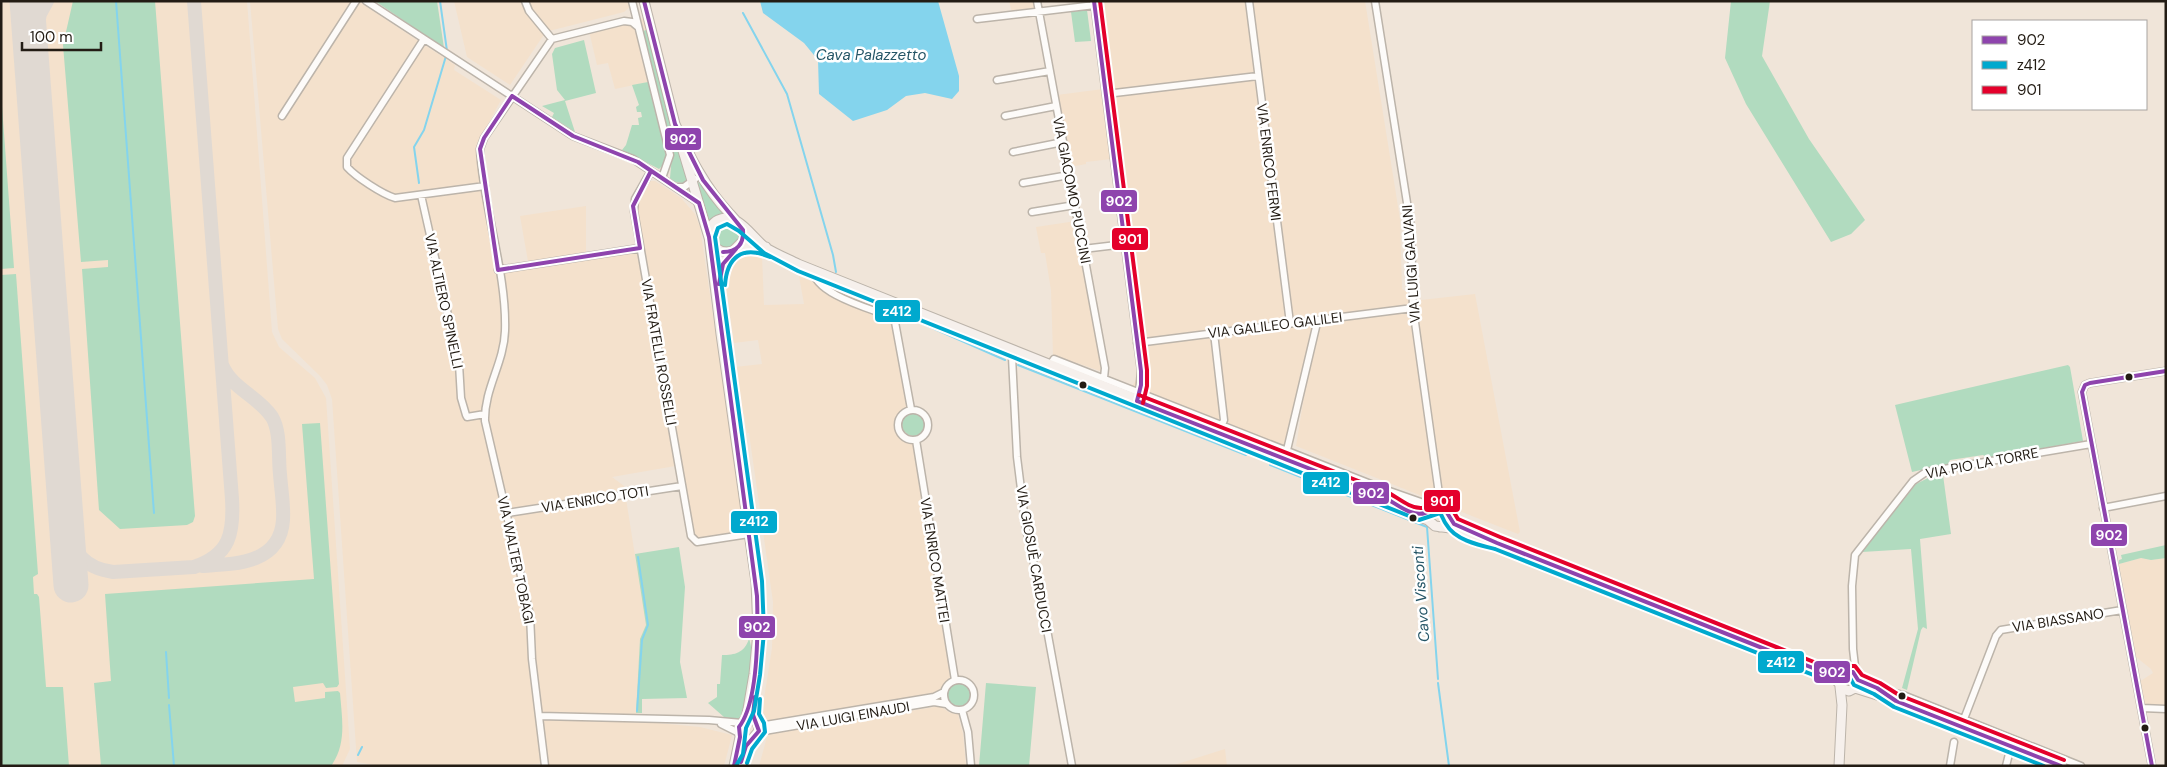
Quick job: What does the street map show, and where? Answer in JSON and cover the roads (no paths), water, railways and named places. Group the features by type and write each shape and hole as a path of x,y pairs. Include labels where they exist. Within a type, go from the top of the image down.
{"main road":[{"path":"644,1 691,181 709,237 713,246 720,251 728,252 751,246 766,248 813,270 905,305 1014,351 1052,362 1138,396 1400,506 1421,514 1437,508 1448,512 1452,522 1477,538"},
{"path":"675,124 703,180 722,206 766,248"},
{"path":"734,766 740,734 739,728 743,722 752,689 758,632 756,582 719,324 709,237 710,228 718,220 729,218 738,222 744,236 741,244 728,256 721,266 719,286 760,584 761,664 753,706 756,729 744,750 740,766"},
{"path":"1400,506 1407,512 1440,527 1452,529 1467,537 1497,543 1841,679 1845,691 1855,683"},
{"path":"1431,523 1429,516 1437,508"},
{"path":"1440,527 1452,522"},
{"path":"1841,679 1851,672 1855,683 2062,766"},
{"path":"1839,766 1842,705 1841,679"},
{"path":"1855,683 1877,688 1896,701"},
{"path":"1842,705 1855,683"},
{"path":"743,722 756,729"},
{"path":"740,734 747,739 756,729"}],"street":[{"path":"282,116 356,1"},
{"path":"366,1 573,136 628,156 699,203"},
{"path":"525,1 528,11 552,39"},
{"path":"632,1 670,155 662,178"},
{"name":"VIA GIACOMO PUCCINI","path":"1037,1 1105,368 1102,382"},
{"name":"VIA ENRICO FERMI","path":"1249,1 1290,323"},
{"name":"VIA LUIGI GALVANI","path":"1375,1 1411,228 1412,308 1440,498 1437,508"},
{"path":"977,19 1095,3 1138,343 1141,371 1138,396"},
{"path":"624,21 634,11"},
{"path":"485,414 487,397 498,366 504,339 504,309 481,145 512,96 552,39 624,21 632,22 638,28 650,27"},
{"path":"424,39 346,158 346,164 349,170 395,198 486,186"},
{"path":"997,80 1050,71"},
{"path":"1106,94 1258,76"},
{"path":"1005,116 1056,106"},
{"path":"1013,152 1063,142"},
{"name":"VIA FRATELLI ROSSELLI","path":"651,171 636,196 633,206 691,536 696,542 749,534"},
{"path":"1023,183 1069,174"},
{"path":"676,187 684,187 696,179 703,180"},
{"name":"VIA ALTIERO SPINELLI","path":"421,195 459,364 461,398 466,417 485,414"},
{"path":"1032,212 1075,205"},
{"path":"1083,249 1125,244"},
{"path":"498,270 640,248"},
{"path":"813,270 816,278 825,288 886,315 895,322 911,409"},
{"name":"VIA GALILEO GALILEI","path":"1138,343 1412,308"},
{"path":"1287,450 1316,327 1315,320"},
{"path":"1214,333 1224,420 1222,425"},
{"name":"VIA GIOSUÈ CARDUCCI","path":"1014,351 1012,358 1014,415 1026,529 1039,586 1072,766"},
{"path":"1102,382 1120,389 1135,384 1141,371"},
{"path":"2152,766 2082,394 2085,385 2166,371"},
{"path":"1127,387 1138,396 1222,425 1437,508"},
{"path":"911,409 923,413 929,424 924,436 916,440 904,437 898,427 900,416 911,409"},
{"name":"VIA WALTER TOBAGI","path":"485,414 530,615 545,766"},
{"name":"VIA ENRICO MATTEI","path":"916,440 955,680"},
{"name":"VIA PIO LA TORRE","path":"1855,683 1852,578 1855,555 1918,476 1926,472 2091,444"},
{"name":"VIA ENRICO TOTI","path":"507,513 682,486"},
{"path":"2103,508 2166,496"},
{"name":"VIA BIASSANO","path":"1964,719 1996,634 2001,630 2122,610"},
{"name":"VIA PIO LA TORRE","path":"1841,679 1851,661 1853,649"},
{"path":"955,680 965,681 974,692 970,705 962,710 953,709 946,704 944,692 948,684 955,680"},
{"path":"1877,688 1903,695 2081,766"},
{"name":"VIA LUIGI EINAUDI","path":"756,729 934,697 944,692"},
{"name":"VIA LUIGI EINAUDI","path":"756,729 934,702 946,704"},
{"path":"2142,708 2166,709"},
{"path":"962,710 968,732 971,766"},
{"path":"539,716 743,722"},
{"path":"713,720 740,734"},
{"path":"1950,766 1954,742"},
{"path":"2006,766 2012,746"},
{"path":"730,766 737,752"}],"water":[{"name":"Cava Palazzetto","path":"760,1 938,1 959,76 959,91 952,99 925,93 906,96 887,110 853,121 819,94 818,60 804,43 763,13"}],"waterway":[{"path":"116,1 154,513"},
{"path":"440,1 447,51"},
{"path":"743,13 787,94 833,255 836,272"},
{"path":"419,183 414,147 424,130 446,56"},
{"path":"837,286 1005,360"},
{"path":"1018,365 1246,455"},
{"name":"Cavo Visconti","path":"1270,465 1427,527 1438,679"},
{"path":"637,711 642,640 648,625 638,557"},
{"path":"166,652 169,698"},
{"path":"1438,683 1449,766"},
{"path":"169,705 174,766"},
{"path":"358,755 362,747"}]}
